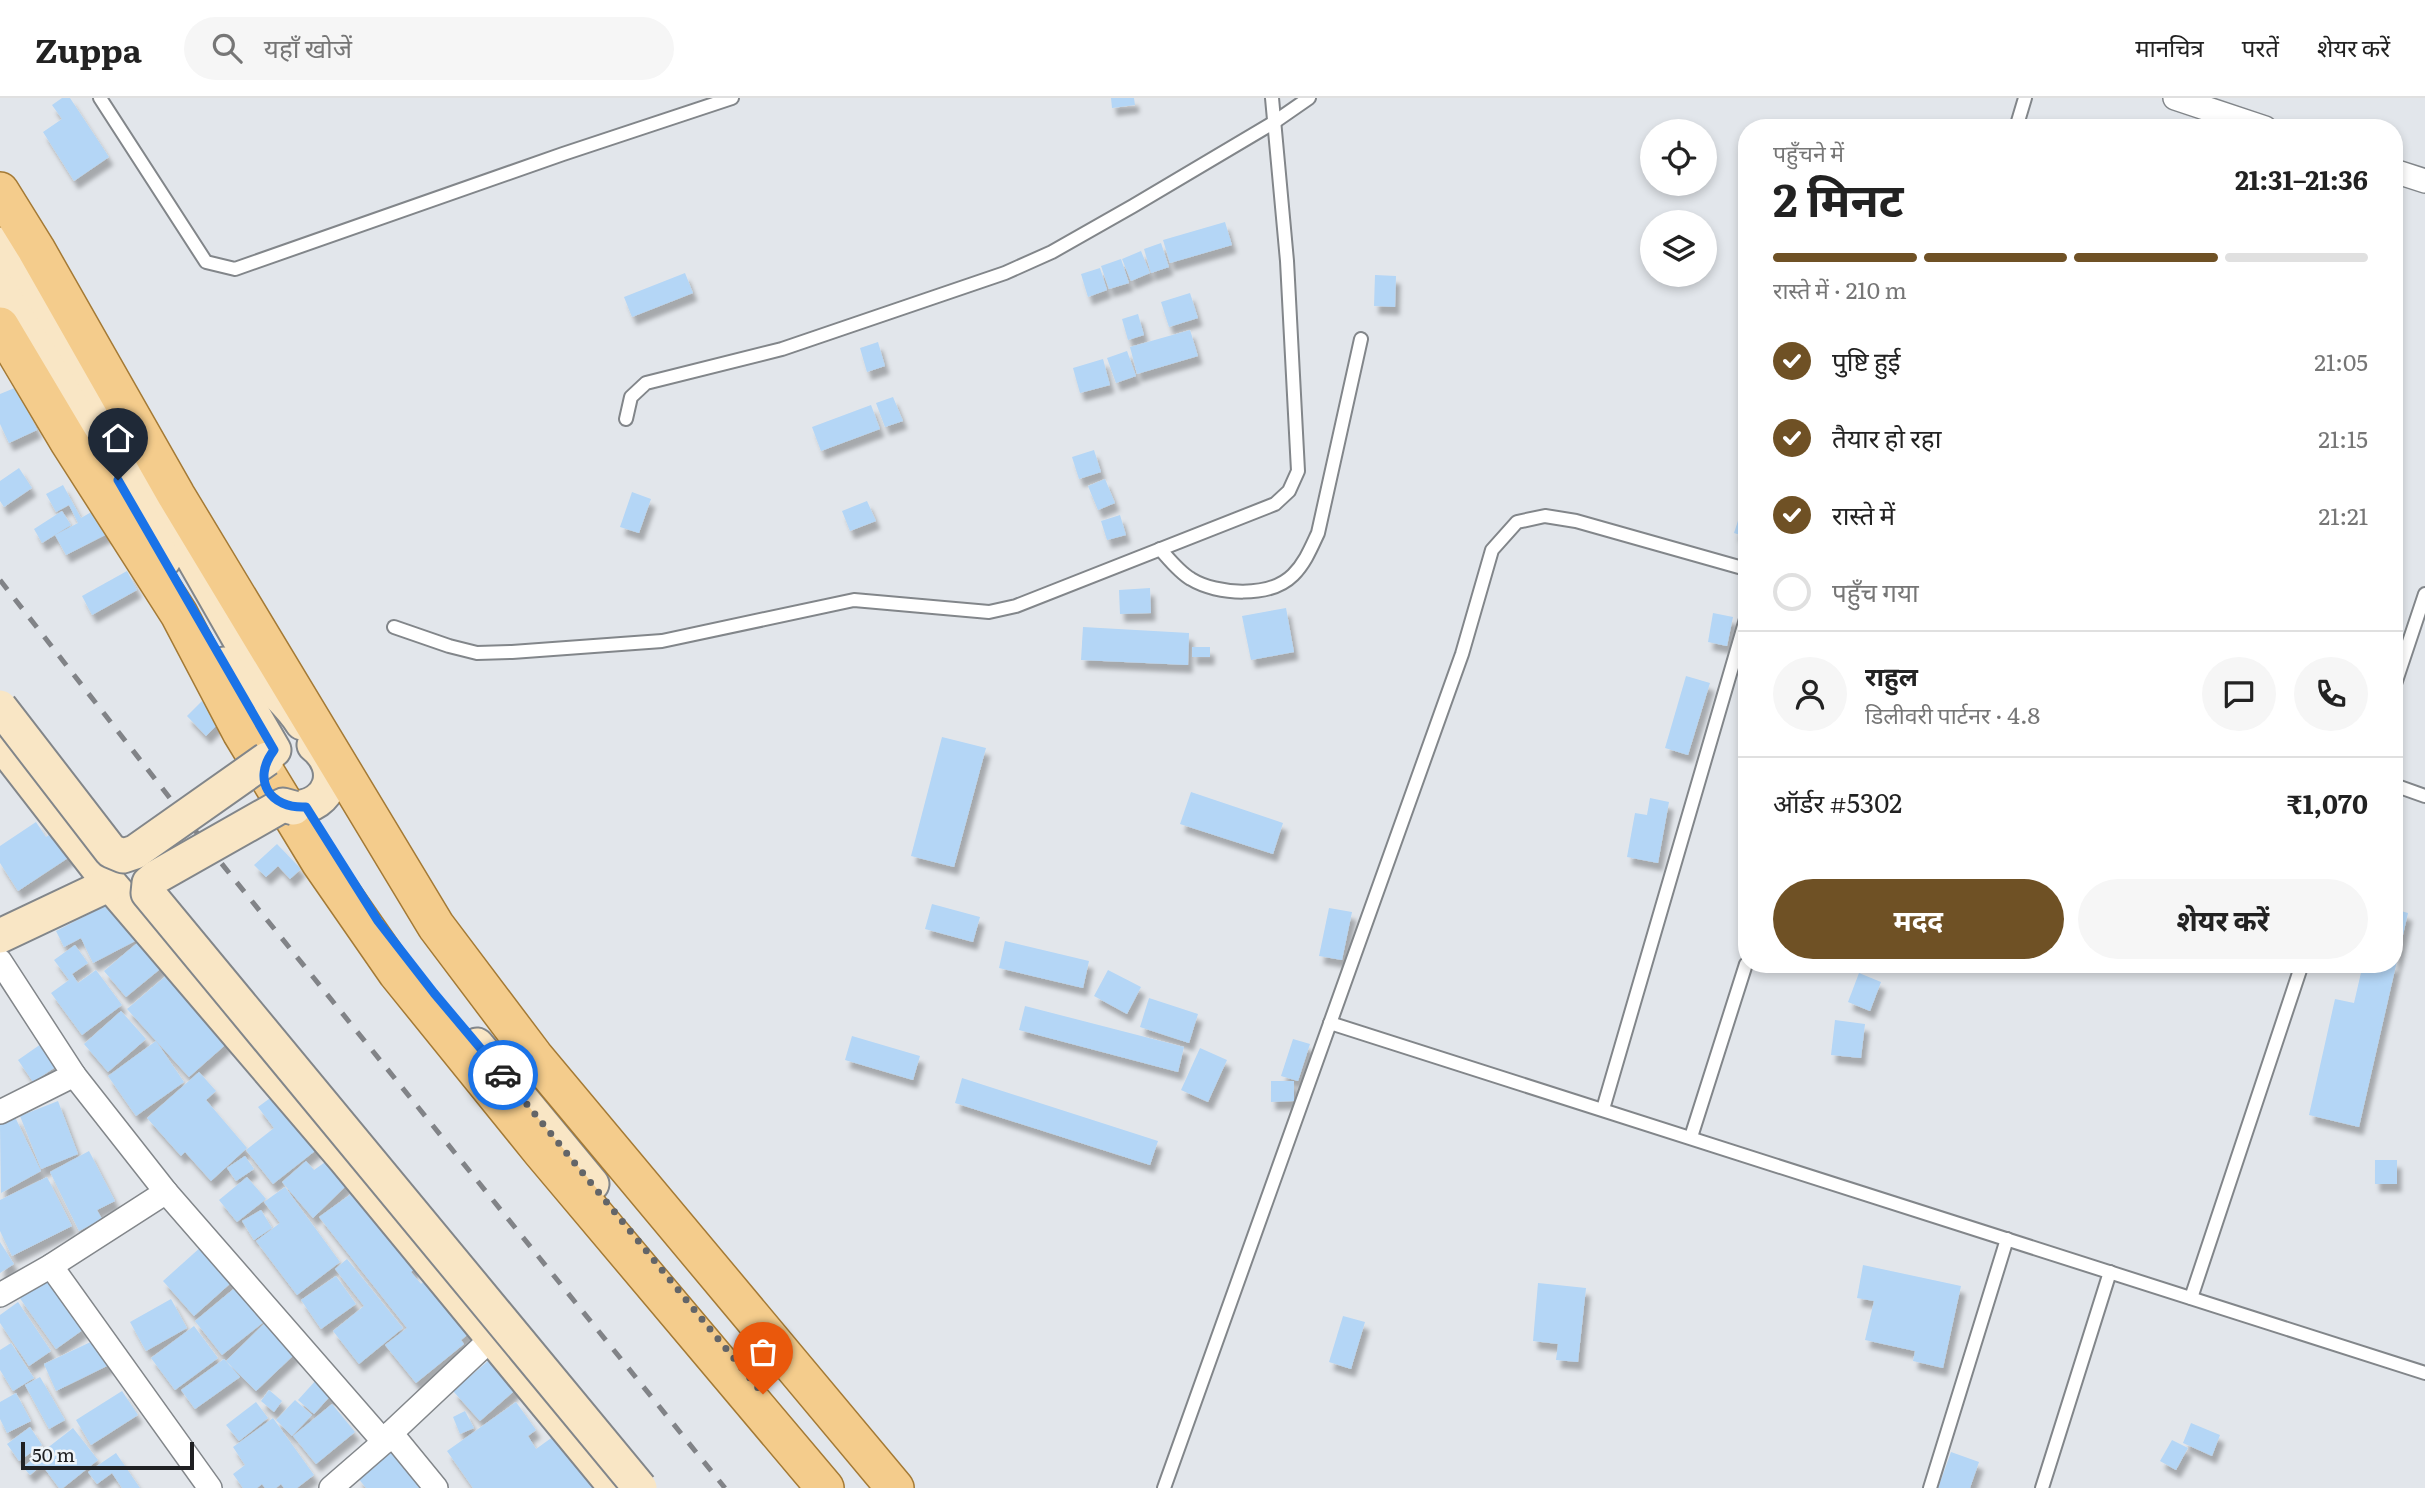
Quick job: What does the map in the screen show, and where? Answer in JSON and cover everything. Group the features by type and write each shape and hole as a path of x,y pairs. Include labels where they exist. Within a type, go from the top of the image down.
{"main road":[{"path":"0,191 176,495 436,926 534,1056 895,1488"},
{"path":"0,326 69,442 179,614 241,732 320,862 397,973 541,1151 825,1488"}],"street":[{"path":"2175,98 2238,119"},
{"path":"2403,172 2424,177"},
{"path":"0,244 181,537 257,670 268,687 295,712 313,744"},
{"path":"0,290 118,480 271,754 264,780 274,799 295,806 434,993 747,1376 844,1488"},
{"path":"0,707 111,851 123,856 135,852 282,744 303,741 313,744 323,752 329,761 330,784 316,802 295,806 156,877 149,883 148,893 640,1488"},
{"path":"0,742 110,884 345,1159 616,1488"},
{"path":"330,784 409,908 465,981 883,1488"},
{"path":"0,936 110,884"},
{"path":"0,961 74,1075 166,1192 436,1488"},
{"path":"0,1112 74,1075"},
{"path":"0,1295 51,1266 166,1192"},
{"path":"51,1266 210,1488"},
{"path":"331,1488 492,1338"}],"lane":[{"path":"100,98 206,262 235,269 732,98"},
{"path":"394,628 477,653 662,641 854,600 989,612 1016,606 1275,504 1289,491 1298,471 1287,261 1272,98"},
{"path":"626,419 631,397 646,383 782,349 1004,273 1052,253 1273,123 1309,98"},
{"path":"2019,119 2025,98"},
{"path":"1160,549 1189,578 1210,588 1238,592 1264,590 1292,577 1307,558 1318,533 1361,339"},
{"path":"1164,1488 1462,654 1492,550 1517,522 1545,516 1576,521 1738,567"},
{"path":"2403,660 2425,594"},
{"path":"1603,1109 1738,646"},
{"path":"2403,788 2425,796"},
{"path":"1691,1137 1743,973"},
{"path":"2191,1298 2299,973"},
{"path":"1330,1023 2425,1373"},
{"path":"1930,1488 2007,1239"},
{"path":"2042,1488 2110,1272"}],"building":[{"path":"62,98 70,98 109,157 74,181 43,132 62,119 52,105"},
{"path":"1111,98 1134,98 1135,105 1112,108"},
{"path":"1225,222 1232,245 1170,263 1163,240"},
{"path":"1161,243 1169,267 1151,273 1144,249"},
{"path":"1141,251 1150,273 1131,281 1122,259"},
{"path":"1121,259 1129,283 1109,289 1101,266"},
{"path":"1100,268 1107,290 1088,297 1081,274"},
{"path":"685,273 693,293 632,317 624,297"},
{"path":"1375,275 1396,276 1395,307 1374,306"},
{"path":"1190,293 1198,318 1169,327 1161,302"},
{"path":"1138,314 1144,335 1128,340 1122,319"},
{"path":"1190,330 1198,356 1137,374 1130,347"},
{"path":"878,342 885,366 867,372 860,348"},
{"path":"1127,351 1136,376 1116,383 1107,358"},
{"path":"1103,359 1110,385 1080,393 1073,368"},
{"path":"17,387 37,430 9,443 0,424 0,394"},
{"path":"893,397 903,421 885,427 876,403"},
{"path":"871,405 880,429 821,451 812,427"},
{"path":"1094,450 1101,472 1079,479 1072,457"},
{"path":"19,468 32,488 4,507 0,501 0,481"},
{"path":"1105,479 1115,503 1098,510 1088,486"},
{"path":"63,485 81,518 100,507 113,531 66,555 55,535 78,523 69,505 56,512 46,494"},
{"path":"632,492 651,499 639,533 620,527"},
{"path":"867,501 876,521 850,531 842,511"},
{"path":"62,511 71,525 42,543 34,529"},
{"path":"1120,515 1126,535 1107,540 1101,521"},
{"path":"127,571 137,590 92,615 82,596"},
{"path":"1150,588 1151,613 1120,614 1119,590"},
{"path":"1286,608 1294,652 1251,660 1242,616"},
{"path":"1713,613 1733,617 1727,646 1708,642"},
{"path":"1083,627 1189,633 1188,665 1081,660"},
{"path":"1192,647 1210,647 1210,657 1192,657"},
{"path":"1686,676 1710,683 1688,755 1665,748"},
{"path":"202,701 221,721 206,736 187,716"},
{"path":"942,737 986,748 954,867 911,856"},
{"path":"1191,792 1283,823 1273,854 1180,824"},
{"path":"1650,798 1669,802 1658,863 1627,857 1635,813 1647,815"},
{"path":"36,822 46,837 58,829 74,854 18,891 0,863 0,846"},
{"path":"277,844 301,869 290,879 278,866 266,877 254,865"},
{"path":"118,899 139,939 93,963 81,938 64,947 56,931"},
{"path":"932,904 980,917 973,942 925,929"},
{"path":"1329,908 1352,912 1342,960 1319,956"},
{"path":"2403,912 2408,913 2403,935"},
{"path":"143,938 165,965 126,997 104,971"},
{"path":"1005,941 1089,961 1083,988 999,968"},
{"path":"75,945 88,963 72,974 78,983 96,970 122,1005 82,1035 51,993 69,980 54,960"},
{"path":"174,969 232,1039 189,1077 127,1009"},
{"path":"1108,970 1141,987 1127,1014 1094,996"},
{"path":"1859,973 1881,982 1870,1011 1848,1002"},
{"path":"2361,973 2394,973 2359,1127 2309,1115 2335,999 2354,1003"},
{"path":"1149,998 1198,1014 1189,1043 1140,1027"},
{"path":"1025,1006 1184,1047 1178,1072 1019,1030"},
{"path":"121,1011 146,1039 108,1072 84,1044"},
{"path":"1835,1020 1865,1024 1861,1058 1831,1055"},
{"path":"852,1036 920,1056 913,1080 845,1060"},
{"path":"1293,1039 1310,1044 1298,1081 1281,1076"},
{"path":"156,1041 184,1082 136,1116 108,1076"},
{"path":"41,1044 57,1066 33,1082 18,1060"},
{"path":"1200,1048 1227,1060 1208,1102 1181,1090"},
{"path":"199,1072 216,1091 206,1100 247,1148 211,1181 185,1152 181,1156 147,1118"},
{"path":"962,1078 1158,1141 1150,1165 955,1103"},
{"path":"1271,1081 1294,1081 1294,1101 1271,1102"},
{"path":"277,1093 320,1147 273,1184 246,1150 274,1128 258,1107"},
{"path":"58,1101 78,1154 41,1169 20,1116"},
{"path":"15,1117 41,1171 1,1193 0,1125"},
{"path":"89,1151 115,1201 97,1210 102,1219 79,1231 50,1172"},
{"path":"245,1156 254,1169 236,1181 227,1168"},
{"path":"328,1160 351,1181 313,1218 282,1182 306,1161 314,1170"},
{"path":"2375,1160 2397,1160 2397,1184 2375,1184"},
{"path":"47,1177 72,1226 12,1256 0,1231 0,1200"},
{"path":"247,1177 266,1199 237,1222 219,1200"},
{"path":"285,1187 340,1262 297,1295 256,1241 280,1223 264,1202"},
{"path":"358,1189 420,1263 411,1272 421,1284 429,1277 476,1328 461,1340 464,1344 416,1383 385,1345 407,1328 319,1217"},
{"path":"261,1210 272,1228 254,1240 242,1221"},
{"path":"0,1242 14,1264 0,1273"},
{"path":"202,1246 233,1281 194,1316 163,1281"},
{"path":"347,1259 403,1328 359,1364 333,1331 364,1306 335,1269"},
{"path":"1863,1265 1961,1286 1943,1368 1913,1361 1915,1351 1865,1340 1874,1301 1857,1298"},
{"path":"336,1276 356,1304 321,1329 301,1300"},
{"path":"46,1277 84,1329 56,1349 19,1297"},
{"path":"242,1282 270,1317 222,1355 195,1321"},
{"path":"1538,1283 1586,1288 1578,1362 1556,1360 1558,1344 1533,1341"},
{"path":"171,1299 187,1328 146,1351 130,1322"},
{"path":"18,1302 51,1351 29,1366 0,1323 0,1315"},
{"path":"1343,1316 1365,1322 1351,1369 1329,1362"},
{"path":"269,1319 299,1350 256,1391 226,1361"},
{"path":"194,1326 218,1358 175,1390 151,1358"},
{"path":"99,1338 111,1364 56,1391 44,1364"},
{"path":"11,1343 34,1378 13,1391 0,1370 0,1350"},
{"path":"495,1355 521,1385 480,1421 453,1391"},
{"path":"224,1359 240,1377 195,1409 181,1390"},
{"path":"40,1377 65,1420 49,1429 25,1385"},
{"path":"317,1379 333,1393 314,1414 298,1400"},
{"path":"269,1390 282,1401 274,1412 261,1401"},
{"path":"122,1391 138,1415 91,1445 76,1420"},
{"path":"16,1393 31,1421 7,1433 0,1419 0,1402"},
{"path":"295,1400 312,1415 292,1436 276,1420"},
{"path":"256,1402 268,1418 239,1441 226,1425"},
{"path":"516,1402 536,1430 528,1436 536,1449 554,1436 569,1458 574,1455 597,1488 473,1488 447,1451"},
{"path":"332,1404 355,1432 316,1464 293,1436"},
{"path":"465,1411 474,1428 460,1434 453,1417"},
{"path":"273,1418 314,1475 297,1488 284,1488 281,1484 276,1488 265,1488 262,1484 257,1488 243,1488 233,1474 245,1465 233,1447"},
{"path":"2191,1423 2220,1435 2212,1456 2183,1443"},
{"path":"30,1427 42,1445 19,1461 7,1444"},
{"path":"73,1428 98,1460 63,1488 59,1488 42,1465 30,1475 23,1467"},
{"path":"2172,1440 2188,1448 2176,1470 2160,1461"},
{"path":"394,1449 425,1488 366,1488 358,1478"},
{"path":"1951,1452 1979,1462 1970,1488 1938,1488"},
{"path":"116,1453 140,1488 122,1488 112,1473 97,1484 88,1472"}],"railway":[{"path":"0,580 201,838 725,1488"}],"way so far":[{"path":"503,1075 763,1394"}],"route":[{"path":"118,480 274,750 267,758 264,769 268,790 274,799 283,805 306,807 378,921 503,1075"}]}
